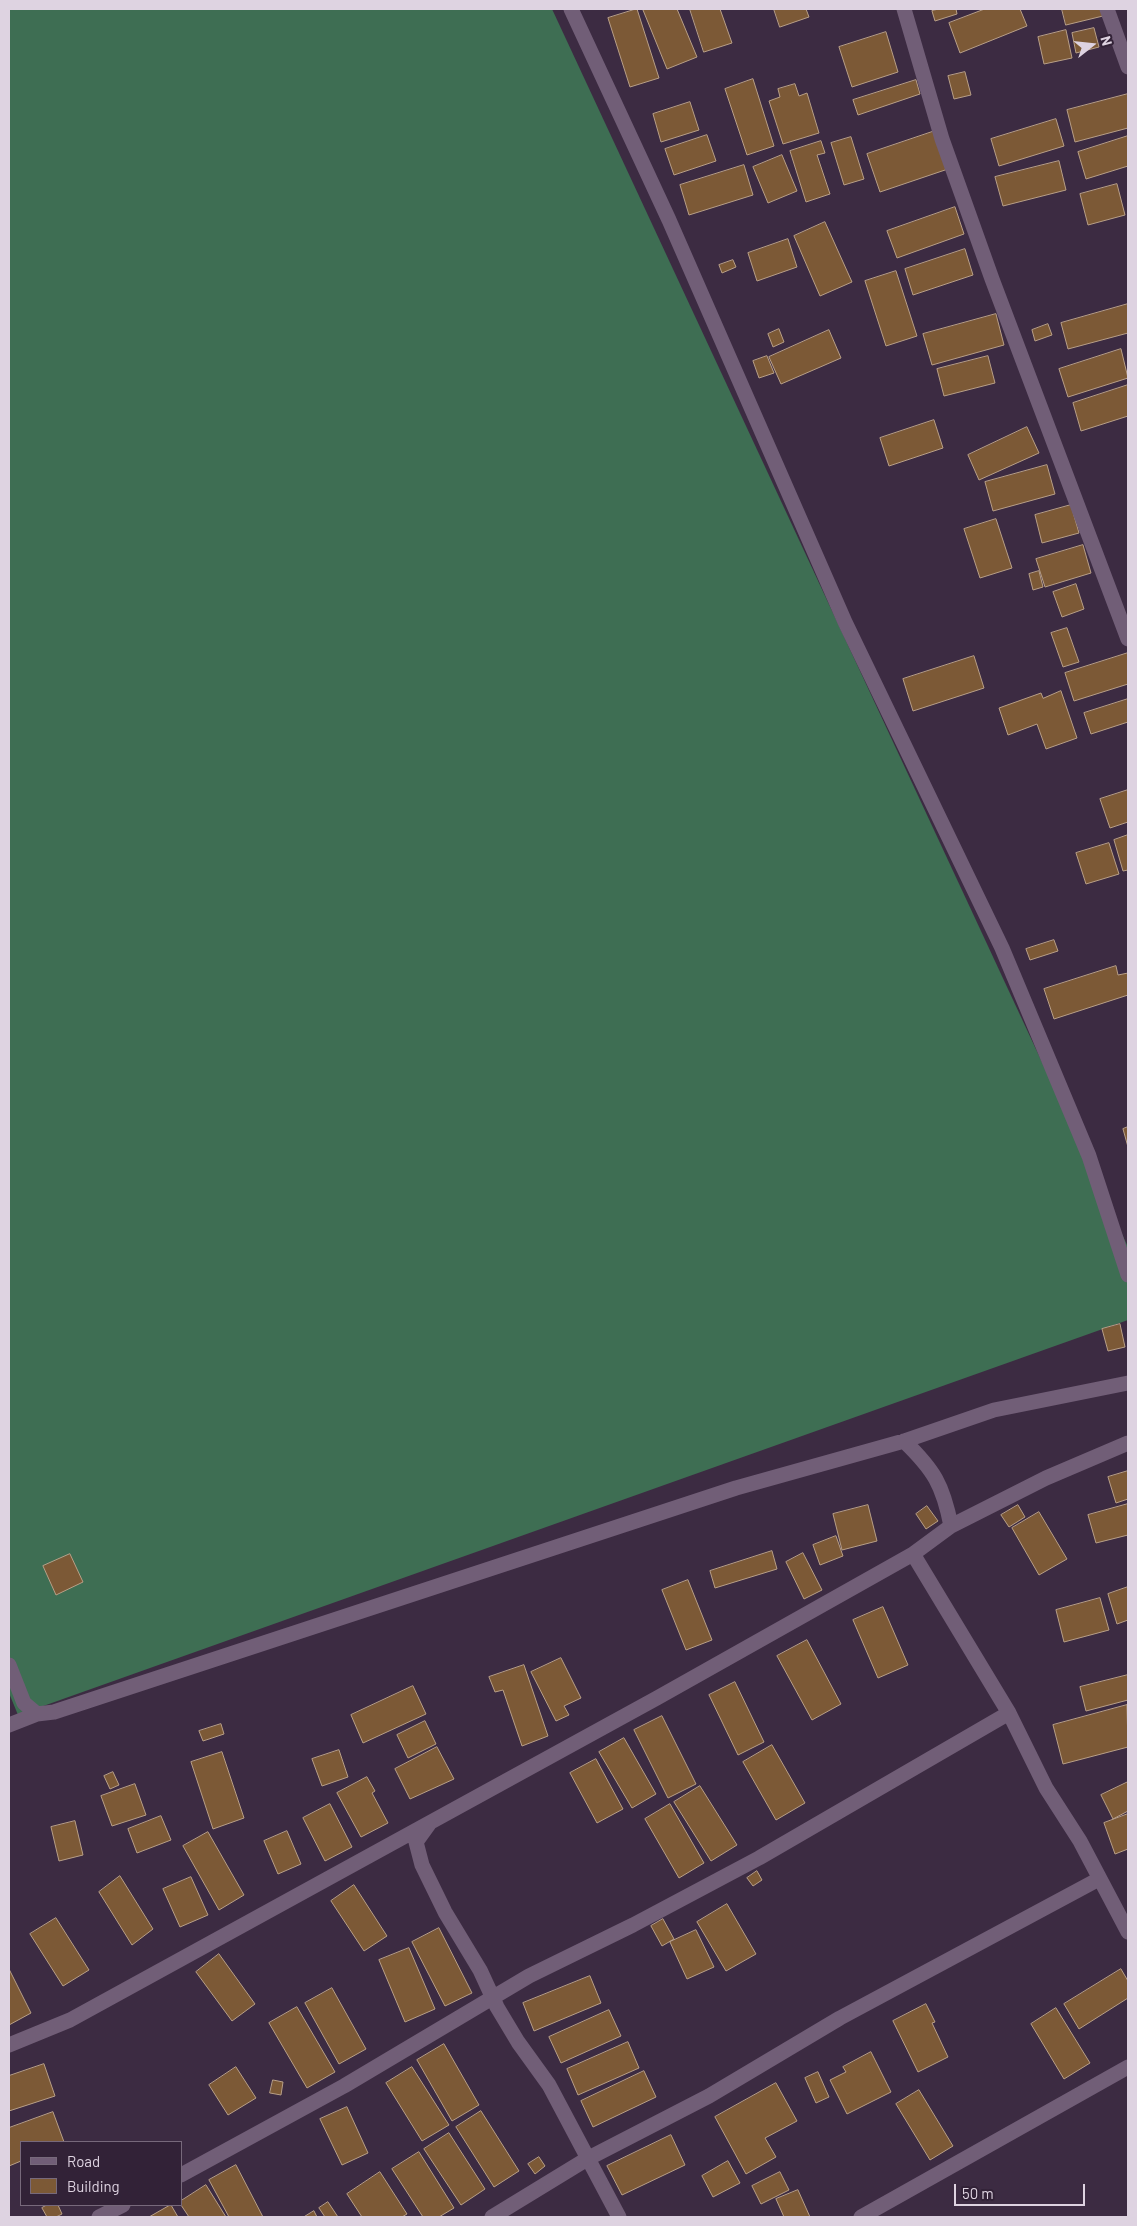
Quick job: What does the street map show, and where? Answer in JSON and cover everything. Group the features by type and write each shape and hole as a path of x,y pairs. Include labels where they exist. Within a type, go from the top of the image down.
{"street":[{"path":"571,9 669,220 845,622 1002,948 1090,1156 1128,1275"},
{"path":"904,9 945,148 992,279 1128,639"},
{"path":"1107,9 1128,67"},
{"path":"9,1724 37,1714 54,1712 736,1488 904,1441 994,1410 1128,1383"},
{"path":"904,1441 928,1464 946,1500 951,1526"},
{"path":"9,2045 70,2020 912,1554 951,1526 1046,1478 1128,1443"},
{"path":"912,1554 1010,1713 1046,1788 1080,1841 1128,1932"},
{"path":"9,1665 24,1703 37,1714"},
{"path":"182,2173 335,2090 529,1976 759,1858 1010,1713"},
{"path":"431,1821 416,1842 422,1865 445,1912 480,1970 493,1998 518,2042 549,2085 585,2148 587,2159 620,2217"},
{"path":"492,2217 587,2159 709,2096 840,2018 1099,1879"},
{"path":"861,2217 1128,2067"},
{"path":"98,2217 121,2206"}],"green space":[{"path":"9,9 552,9 1128,1247 1128,1320 18,1715 9,1693"}],"building":[{"path":"637,9 659,78 630,87 608,18"},
{"path":"677,9 697,57 667,69 643,10"},
{"path":"690,9 720,9 732,43 704,52"},
{"path":"774,9 806,9 809,17 780,27"},
{"path":"956,9 957,14 935,21 932,11"},
{"path":"985,9 1020,9 1027,26 960,53 949,23"},
{"path":"1062,9 1102,9 1103,16 1066,25"},
{"path":"1094,28 1099,47 1076,53 1072,33"},
{"path":"1066,30 1072,58 1044,64 1038,37"},
{"path":"886,32 898,72 852,87 839,47"},
{"path":"965,72 971,95 954,99 948,76"},
{"path":"753,79 774,146 747,155 725,89"},
{"path":"916,80 920,94 858,115 853,100"},
{"path":"795,84 799,96 807,93 819,133 783,144 769,101 780,97 778,89"},
{"path":"1128,94 1128,128 1075,142 1067,110"},
{"path":"690,102 699,130 661,142 653,114"},
{"path":"1056,119 1064,146 999,166 991,139"},
{"path":"935,131 948,169 880,192 867,154"},
{"path":"707,135 716,161 674,175 665,149"},
{"path":"1128,136 1128,166 1086,179 1078,152"},
{"path":"851,137 864,179 844,185 831,143"},
{"path":"821,141 825,153 817,155 830,194 806,202 790,151"},
{"path":"782,155 797,191 768,203 753,167"},
{"path":"1059,161 1066,190 1003,206 995,177"},
{"path":"744,165 753,195 689,215 680,185"},
{"path":"1117,184 1125,215 1088,225 1080,194"},
{"path":"955,207 964,234 897,258 887,231"},
{"path":"825,222 852,282 820,296 794,236"},
{"path":"788,239 797,267 757,281 748,253"},
{"path":"965,249 973,275 913,295 905,269"},
{"path":"733,260 736,267 722,273 719,265"},
{"path":"896,271 917,336 886,346 865,281"},
{"path":"1128,304 1128,333 1068,349 1061,323"},
{"path":"996,314 1004,345 932,365 923,334"},
{"path":"1048,324 1052,335 1035,341 1032,330"},
{"path":"779,329 784,342 773,347 768,334"},
{"path":"829,330 841,358 781,384 769,357"},
{"path":"1121,349 1128,378 1068,397 1059,369"},
{"path":"767,356 774,373 759,378 753,361"},
{"path":"988,356 995,383 944,396 937,369"},
{"path":"1128,385 1128,416 1081,431 1073,403"},
{"path":"934,420 943,448 889,466 880,438"},
{"path":"1027,427 1039,453 979,480 968,455"},
{"path":"1047,465 1055,494 993,511 985,482"},
{"path":"1071,505 1079,533 1042,543 1035,515"},
{"path":"996,519 1012,568 980,578 964,529"},
{"path":"1083,545 1091,573 1045,587 1036,559"},
{"path":"1039,571 1043,587 1033,590 1029,574"},
{"path":"1076,584 1084,609 1062,617 1053,592"},
{"path":"1067,628 1079,662 1063,667 1051,633"},
{"path":"1128,653 1128,684 1074,701 1065,673"},
{"path":"974,656 984,688 913,711 903,679"},
{"path":"1061,691 1077,738 1046,749 1037,724 1008,735 999,708 1041,693 1043,698"},
{"path":"1128,699 1128,722 1091,734 1084,713"},
{"path":"1128,790 1128,822 1110,828 1100,799"},
{"path":"1128,835 1128,870 1123,871 1114,840"},
{"path":"1109,843 1119,874 1086,884 1076,853"},
{"path":"1054,940 1058,951 1030,960 1026,949"},
{"path":"1116,966 1118,975 1128,973 1128,995 1054,1019 1044,989"},
{"path":"1128,1127 1128,1147 1123,1129"},
{"path":"1120,1324 1125,1347 1108,1351 1102,1329"},
{"path":"1128,1471 1128,1499 1116,1503 1108,1477"},
{"path":"1128,1504 1128,1535 1096,1543 1088,1515"},
{"path":"868,1505 877,1541 842,1550 833,1514"},
{"path":"1018,1505 1025,1517 1009,1527 1001,1515"},
{"path":"927,1506 938,1521 926,1529 916,1514"},
{"path":"1039,1512 1067,1559 1039,1575 1012,1528"},
{"path":"836,1536 843,1556 820,1565 813,1545"},
{"path":"772,1551 777,1569 715,1588 710,1571"},
{"path":"803,1553 822,1590 804,1599 786,1562"},
{"path":"70,1554 83,1582 56,1595 43,1566"},
{"path":"688,1580 712,1640 686,1650 662,1590"},
{"path":"1128,1587 1128,1620 1117,1624 1108,1594"},
{"path":"1100,1598 1109,1630 1064,1642 1056,1610"},
{"path":"883,1607 908,1665 878,1678 853,1620"},
{"path":"807,1640 841,1704 812,1720 777,1656"},
{"path":"561,1658 581,1698 564,1706 569,1715 556,1721 531,1672"},
{"path":"524,1665 548,1736 522,1746 503,1690 495,1692 489,1677"},
{"path":"1128,1675 1128,1700 1086,1711 1080,1687"},
{"path":"735,1682 764,1742 738,1755 709,1695"},
{"path":"413,1686 426,1714 363,1743 351,1715"},
{"path":"1127,1705 1128,1747 1063,1764 1053,1725"},
{"path":"662,1716 696,1784 668,1798 634,1730"},
{"path":"425,1721 436,1744 408,1758 397,1735"},
{"path":"221,1724 224,1734 203,1741 199,1731"},
{"path":"624,1738 656,1794 632,1808 599,1752"},
{"path":"772,1745 805,1803 776,1820 743,1762"},
{"path":"437,1747 454,1779 410,1799 395,1769"},
{"path":"339,1750 348,1777 322,1786 312,1759"},
{"path":"222,1752 244,1818 213,1829 191,1762"},
{"path":"596,1759 623,1809 597,1823 570,1773"},
{"path":"113,1772 119,1785 110,1789 104,1776"},
{"path":"367,1777 375,1791 372,1793 388,1823 361,1837 337,1793"},
{"path":"1128,1782 1128,1811 1113,1819 1101,1795"},
{"path":"135,1784 146,1815 112,1826 101,1796"},
{"path":"700,1786 737,1845 711,1861 674,1802"},
{"path":"330,1804 352,1847 325,1861 303,1818"},
{"path":"670,1804 704,1863 679,1878 645,1819"},
{"path":"1128,1814 1128,1849 1115,1854 1104,1823"},
{"path":"161,1816 171,1840 137,1853 128,1829"},
{"path":"75,1821 83,1855 59,1861 51,1827"},
{"path":"287,1831 301,1864 278,1874 264,1841"},
{"path":"208,1832 244,1895 219,1910 183,1846"},
{"path":"757,1871 762,1880 753,1886 747,1878"},
{"path":"120,1876 153,1929 132,1945 99,1892"},
{"path":"191,1877 208,1915 180,1927 163,1889"},
{"path":"354,1885 387,1936 364,1951 331,1901"},
{"path":"727,1904 756,1954 726,1971 697,1922"},
{"path":"56,1918 89,1970 63,1986 30,1934"},
{"path":"663,1919 674,1939 662,1946 651,1926"},
{"path":"439,1928 472,1993 445,2006 412,1942"},
{"path":"696,1930 714,1967 687,1979 670,1942"},
{"path":"409,1948 435,2009 405,2022 379,1960"},
{"path":"219,1954 255,2004 232,2021 196,1972"},
{"path":"9,1969 31,2013 9,2025"},
{"path":"1121,1969 1128,1981 1128,1998 1079,2029 1064,2004"},
{"path":"590,1976 601,2003 534,2031 523,2003"},
{"path":"332,1988 366,2049 339,2064 305,2003"},
{"path":"926,2004 935,2022 932,2023 948,2057 918,2072 893,2021"},
{"path":"297,2007 335,2072 307,2088 269,2023"},
{"path":"1056,2008 1090,2063 1064,2079 1031,2024"},
{"path":"609,2010 621,2036 561,2063 549,2037"},
{"path":"628,2042 639,2068 578,2095 567,2069"},
{"path":"444,2044 479,2105 452,2121 417,2060"},
{"path":"871,2052 891,2092 847,2114 830,2080 846,2072 843,2067"},
{"path":"44,2064 55,2096 9,2111 9,2076"},
{"path":"236,2067 256,2098 228,2115 209,2085"},
{"path":"412,2067 449,2125 422,2141 386,2083"},
{"path":"644,2071 656,2097 593,2127 581,2101"},
{"path":"818,2072 829,2097 816,2103 805,2078"},
{"path":"273,2080 283,2082 281,2095 270,2093"},
{"path":"776,2083 797,2121 765,2138 776,2157 746,2174 715,2117"},
{"path":"919,2090 953,2146 930,2160 896,2104"},
{"path":"347,2107 368,2153 342,2165 320,2119"},
{"path":"481,2111 519,2171 494,2187 456,2127"},
{"path":"53,2112 64,2141 20,2141 20,2161 9,2166 9,2128"},
{"path":"449,2133 485,2189 461,2205 424,2149"},
{"path":"671,2135 685,2165 622,2195 607,2166"},
{"path":"419,2152 454,2208 439,2217 423,2217 392,2169"},
{"path":"539,2157 545,2166 535,2174 528,2164"},
{"path":"728,2161 740,2183 713,2197 702,2176"},
{"path":"236,2165 263,2217 229,2217 209,2180"},
{"path":"380,2172 407,2214 402,2217 362,2217 347,2194"},
{"path":"780,2172 789,2190 761,2204 752,2186"},
{"path":"206,2185 226,2217 189,2217 182,2206 182,2200"},
{"path":"798,2190 810,2217 784,2217 776,2199"},
{"path":"328,2202 338,2217 325,2217 319,2208"},
{"path":"45,2206 58,2206 62,2214 56,2217 47,2217 42,2208"},
{"path":"172,2206 178,2217 149,2217"},
{"path":"314,2211 317,2217 304,2217"}]}
